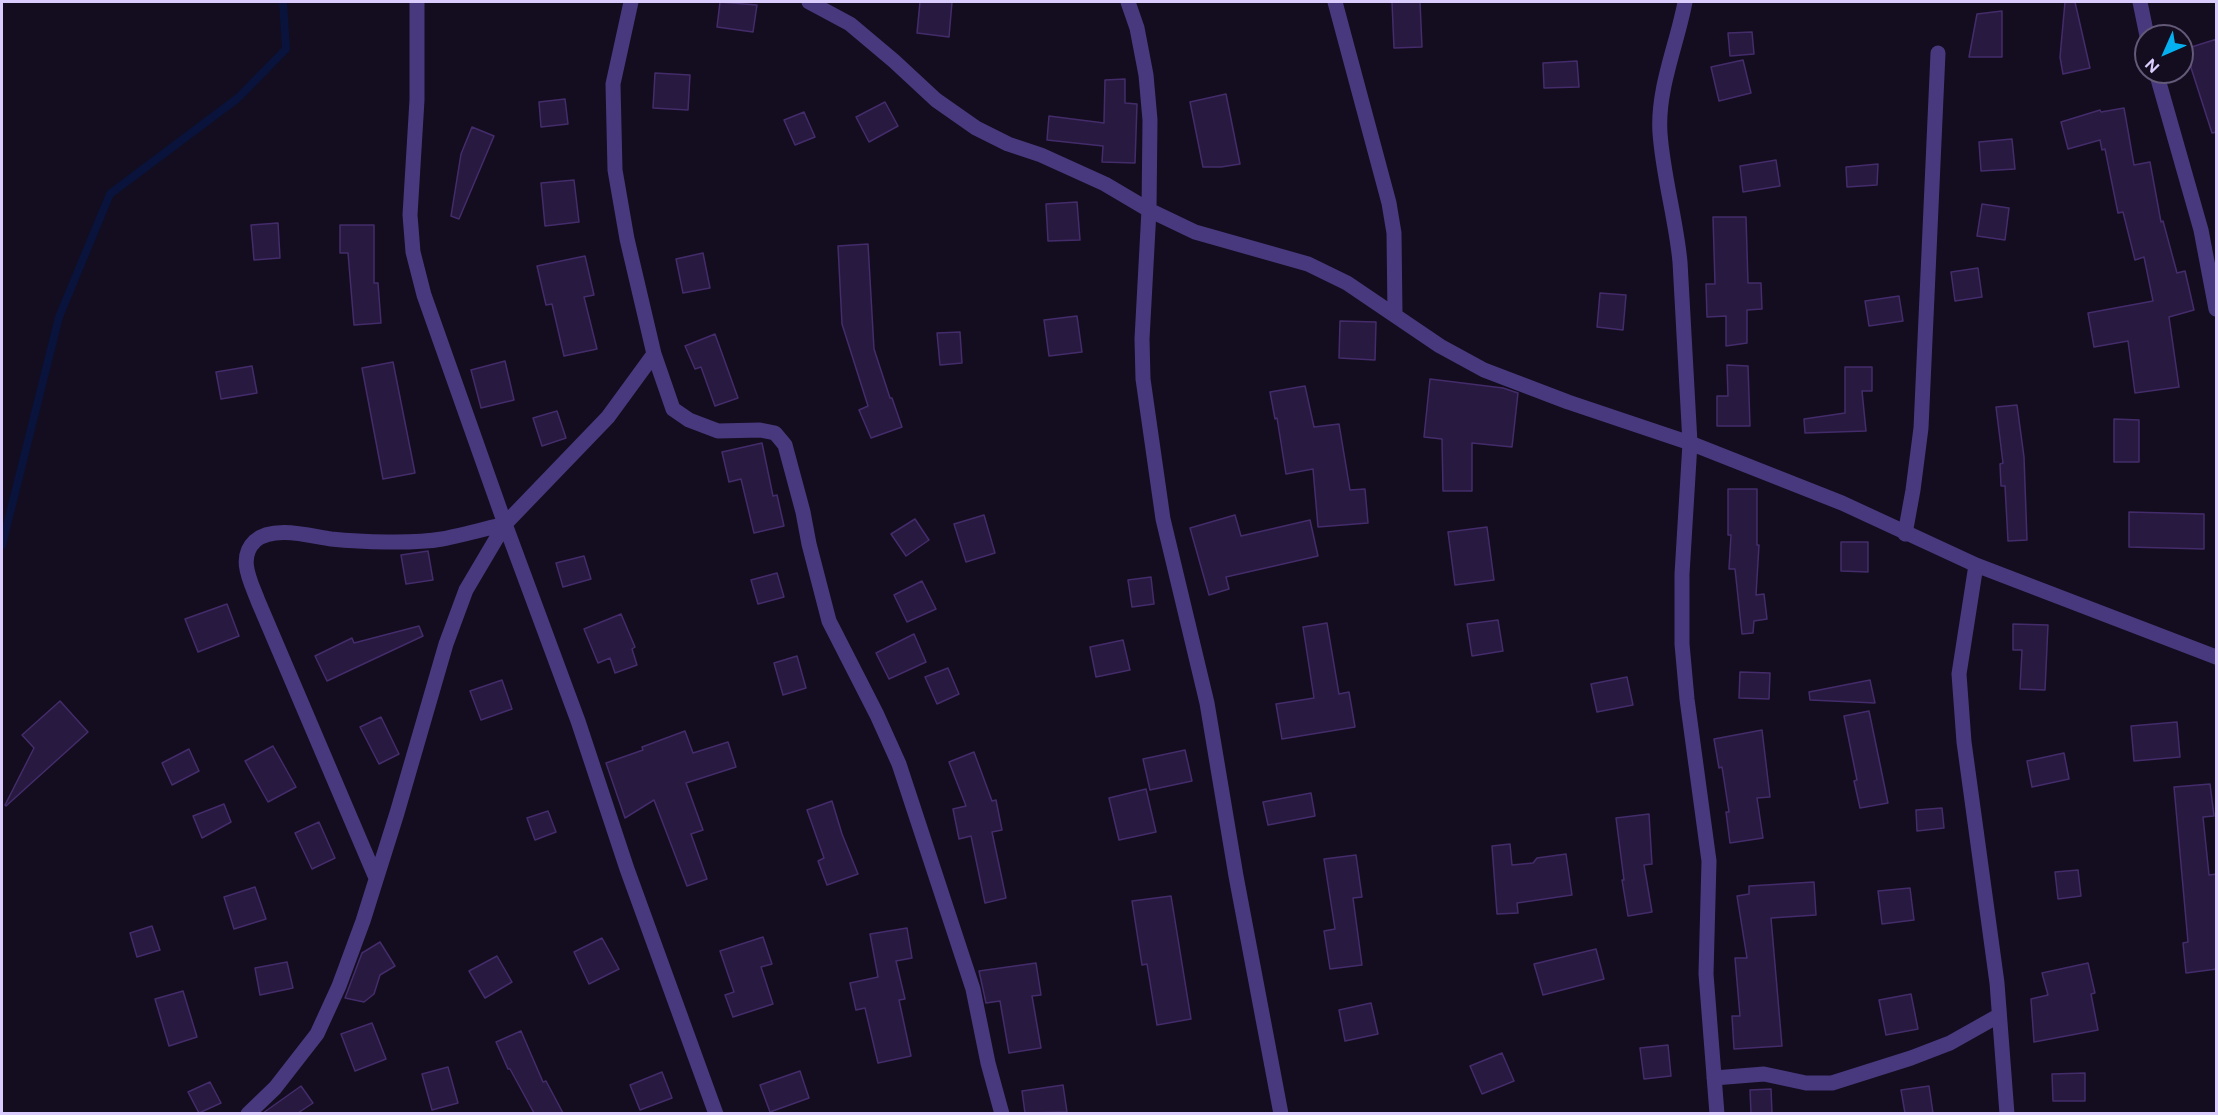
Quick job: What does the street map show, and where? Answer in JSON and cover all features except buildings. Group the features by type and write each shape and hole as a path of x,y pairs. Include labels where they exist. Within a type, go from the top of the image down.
{"street":[{"path":"417,2 417,100 410,215 413,252 424,295 578,721 627,869 716,1113"},
{"path":"631,2 612,84 615,170 627,239 654,354 673,409 689,420 718,431 760,430 775,433 785,445 829,621 877,715 898,764 973,989 988,1063 1002,1113"},
{"path":"809,2 850,24 936,99 976,128 1008,144 1041,155 1106,184 1149,210 1195,232 1308,264 1347,283 1440,346 1484,370 1539,392 1689,443 1842,503 1976,565 2217,657"},
{"path":"1128,2 1137,28 1146,75 1150,120 1149,210 1142,339 1143,379 1161,507 1207,703 1236,876 1281,1113"},
{"path":"1335,2 1389,203 1394,233 1395,314"},
{"path":"1685,2 1661,101 1660,133 1678,238 1689,443 1682,574 1682,644 1687,699 1709,861 1706,974 1717,1113"},
{"path":"2140,2 2145,24"},
{"path":"1905,534 1921,428 1938,53"},
{"path":"2160,84 2201,230 2217,309"},
{"path":"248,1113 275,1088 317,1034 339,986 398,813 446,644 466,590 505,524 608,417 654,354"},
{"path":"376,878 258,601 245,564 248,550 256,540 272,533 300,533 332,539 430,540 505,524"},
{"path":"1976,565 1959,674 1964,742 1997,983 2007,1113"},
{"path":"1714,1078 1764,1074 1806,1083 1832,1083 1950,1043 1998,1016"}],"waterway":[{"path":"2,545 59,317 110,194 238,98 286,49 283,2"}]}
